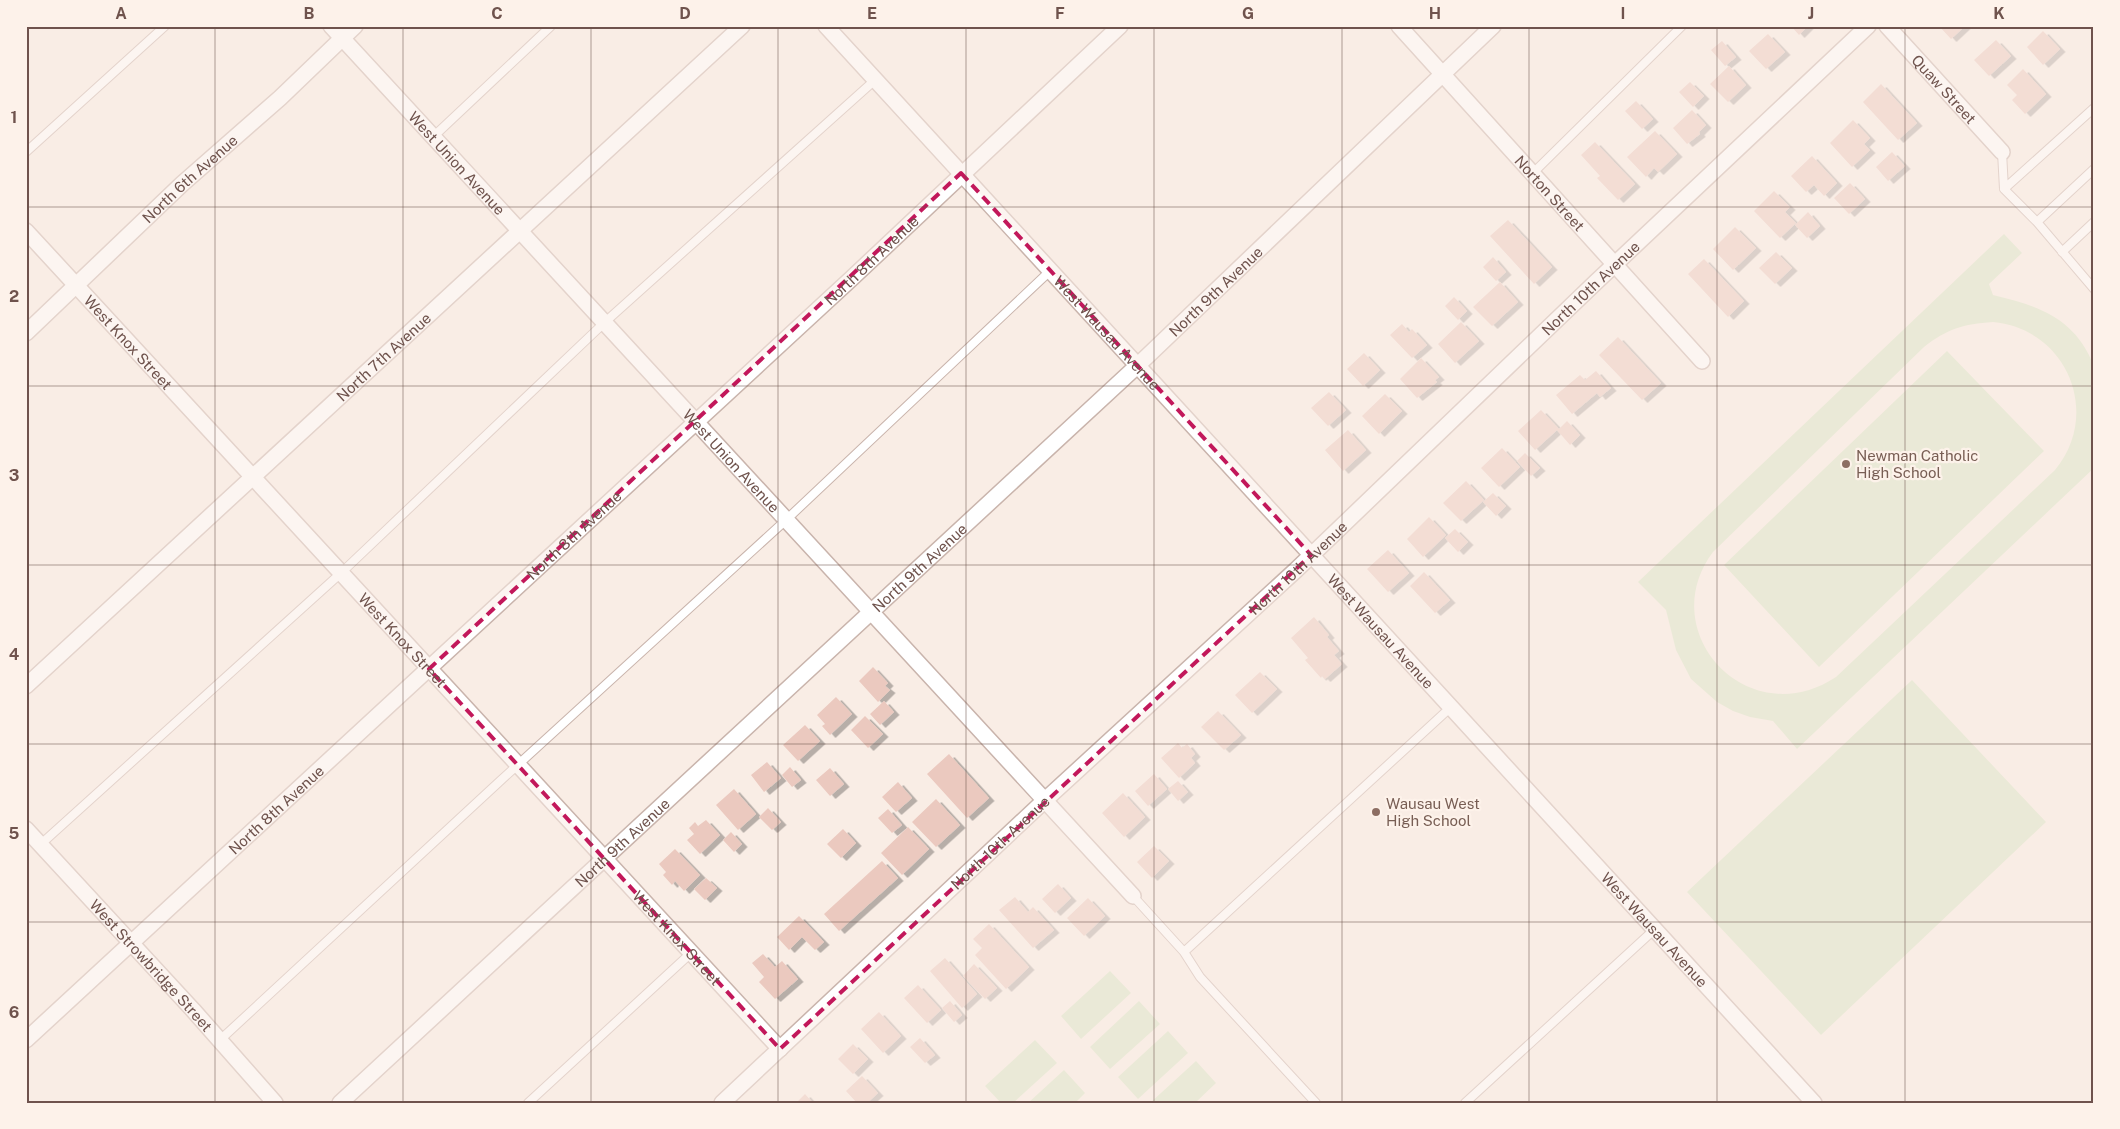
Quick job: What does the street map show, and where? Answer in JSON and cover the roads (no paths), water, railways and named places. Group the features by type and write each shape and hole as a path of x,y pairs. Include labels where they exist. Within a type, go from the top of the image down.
{"street":[{"name":"West Union Avenue","path":"331,26 1133,896"},
{"name":"North 6th Avenue","path":"26,333 182,184 280,98 356,26"},
{"name":"North 7th Avenue","path":"26,686 742,26"},
{"name":"West Wausau Avenue","path":"826,26 1814,1103"},
{"name":"North 8th Avenue","path":"26,1040 852,278 961,173 1120,26"},
{"name":"Norton Street","path":"1399,26 1702,360"},
{"name":"North 9th Avenue","path":"340,1103 1137,366 1493,26"},
{"name":"North 10th Avenue","path":"722,1103 1044,801 1311,555 1868,26"},
{"name":"Quaw Street","path":"1887,26 2002,152"},
{"name":"West Knox Street","path":"26,231 780,1049"},
{"name":"West Strowbridge Street","path":"26,829 220,1040 275,1103"}],"lane":[{"path":"26,152 165,26"},
{"path":"433,137 551,26"},
{"path":"1533,173 1682,26"},
{"path":"41,844 342,574 604,323 875,80"},
{"path":"2004,189 2094,108"},
{"path":"2002,152 2004,189 2037,222 2094,289"},
{"path":"2037,222 2094,169"},
{"path":"2062,252 2094,222"},
{"path":"220,1040 518,764 786,520 1050,271"},
{"path":"1184,952 1451,707"},
{"path":"1133,896 1184,952 1200,977 1316,1103"},
{"path":"1465,1103 1655,929"},
{"path":"528,1103 691,953"}],"place":[{"name":"Newman Catholic High School","path":"1846,464"},
{"name":"Wausau West High School","path":"1376,812"}]}
